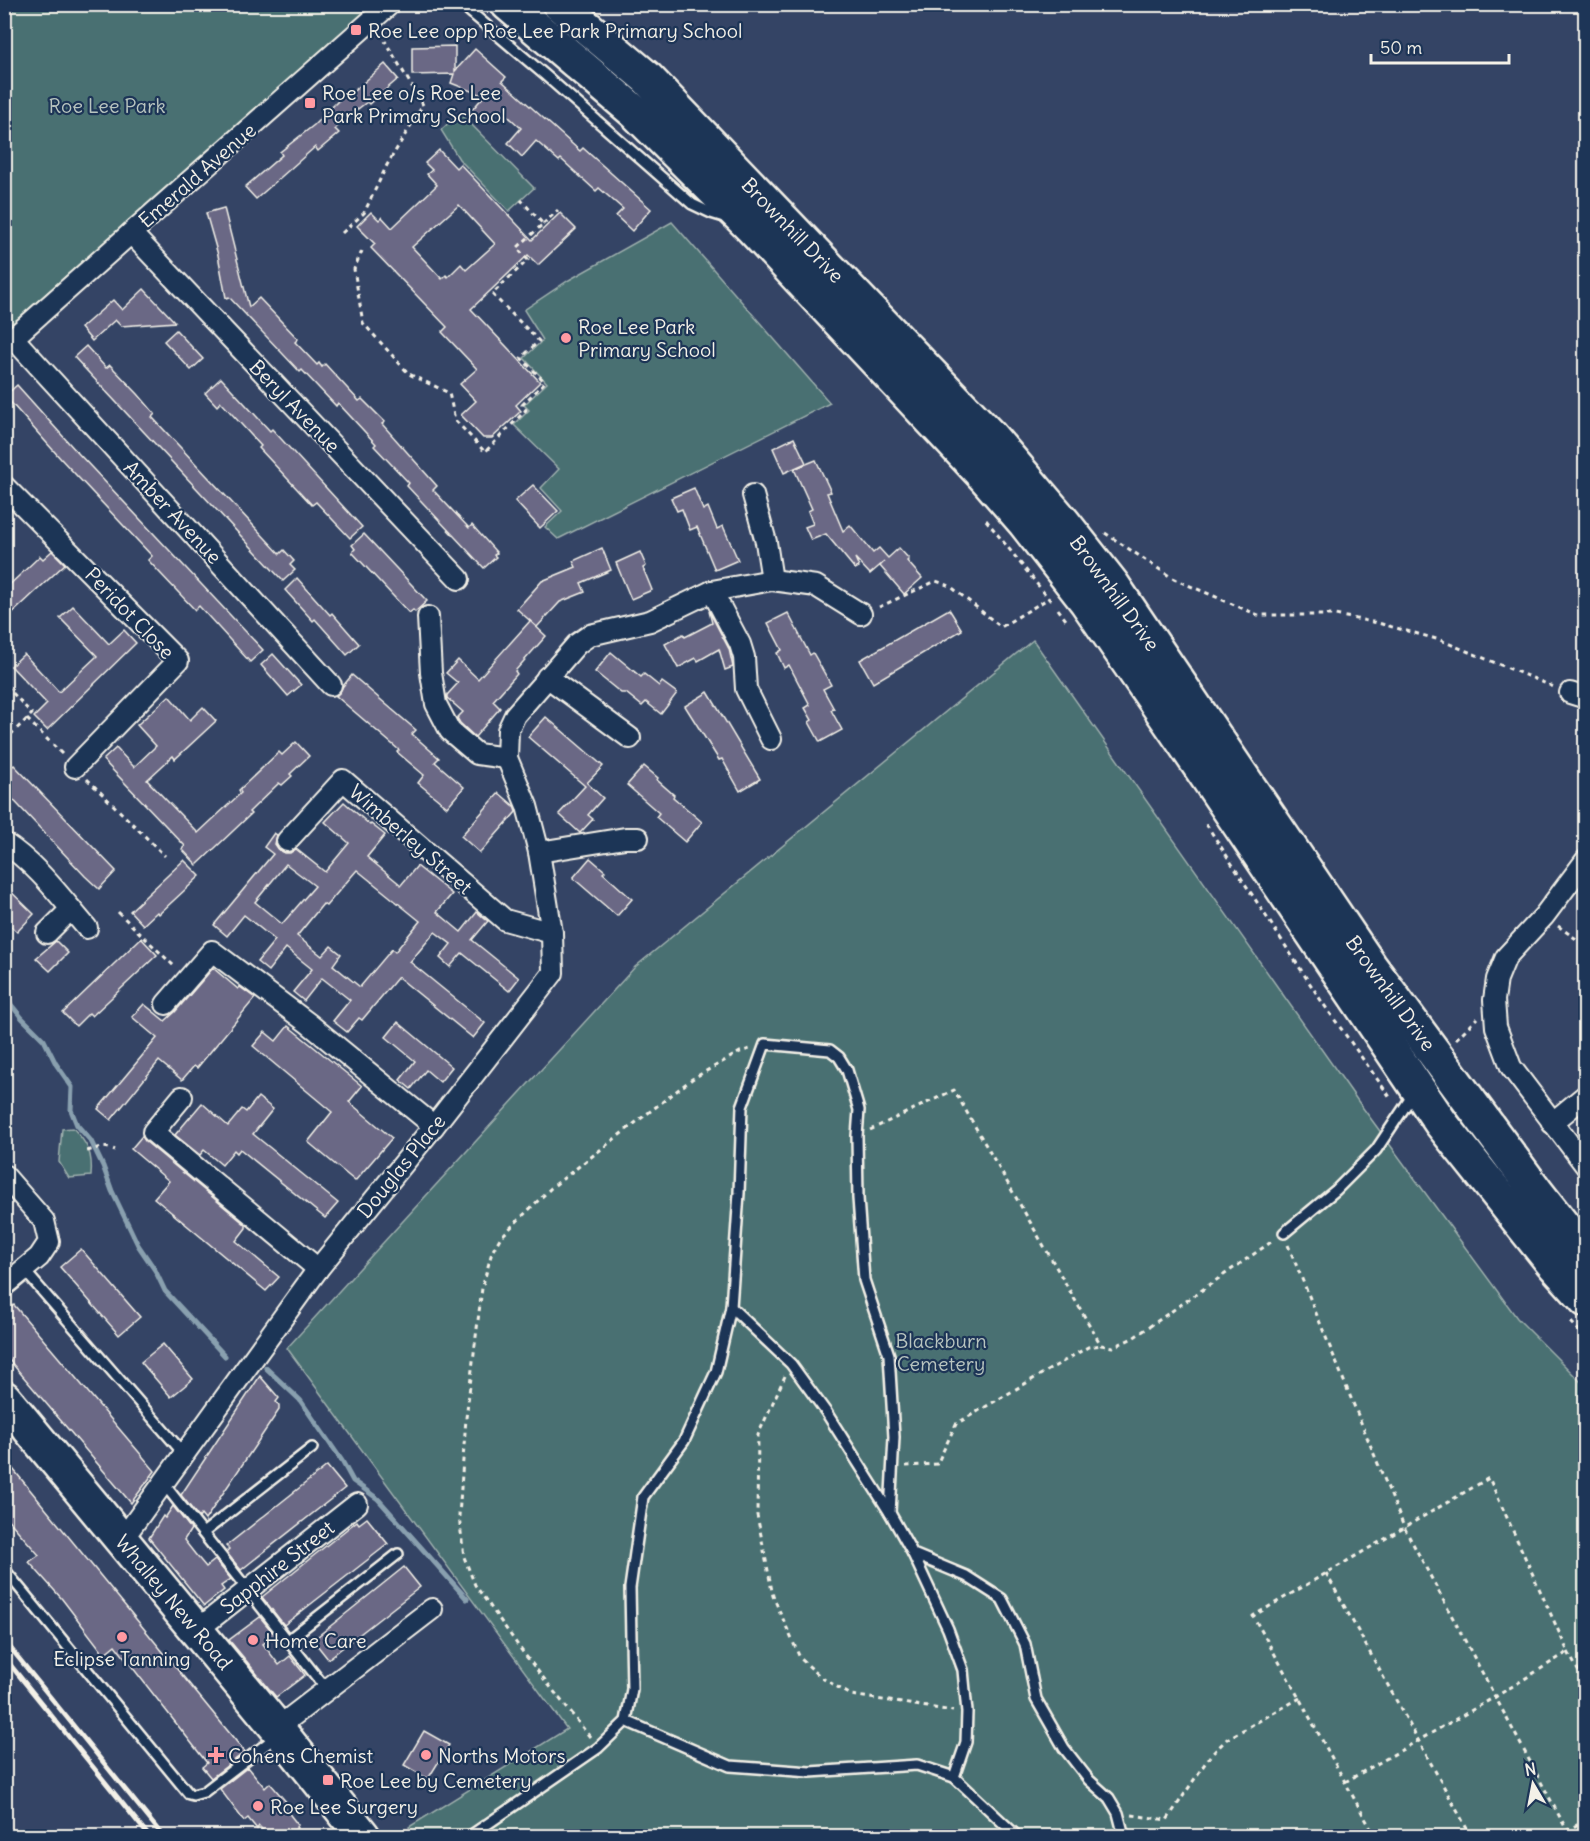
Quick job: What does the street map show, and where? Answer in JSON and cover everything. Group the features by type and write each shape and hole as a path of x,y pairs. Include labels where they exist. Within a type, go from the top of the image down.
{"highway":[{"name":"Brownhill Drive","path":"508,4 636,113 744,219 985,477 1025,523 1086,601 1182,740 1409,1101 1441,1123 1551,1261 1578,1311"},
{"name":"Brownhill Drive","path":"559,4 646,77 991,437 1064,522 1112,584 1370,966 1538,1194 1586,1254"},
{"name":"Whalley New Road","path":"4,1398 197,1629 363,1836"}],"street":[{"name":"Emerald Avenue","path":"9,342 390,4"},
{"name":"Beryl Avenue","path":"131,232 459,579"},
{"name":"Amber Avenue","path":"9,342 332,685"},
{"name":"Peridot Close","path":"4,486 178,661 75,767"},
{"path":"753,495 766,542 772,580"},
{"path":"428,617 431,673 436,704 450,731 477,754 507,758 508,730 515,715 577,644 590,635 650,621 712,591 772,580 816,586 861,614"},
{"path":"712,591 740,644 744,657 749,699 771,739"},
{"path":"547,677 630,738"},
{"name":"Douglas Place","path":"122,1540 318,1269 434,1126 553,973 552,933 539,852 527,806 507,758"},
{"name":"Wimberley Street","path":"287,841 343,780 505,920 552,933"},
{"path":"539,852 624,838 638,838"},
{"path":"4,843 45,879 87,928"},
{"path":"1586,860 1544,916 1506,957 1497,979 1494,1000 1496,1027 1511,1067 1586,1166"},
{"path":"47,933 71,909"},
{"path":"166,1004 212,951 308,1023 434,1126"},
{"path":"1552,1123 1586,1095"},
{"path":"182,1097 153,1132 318,1269"},
{"path":"4,1175 44,1221 50,1242 39,1257 11,1276"},
{"name":"Sapphire Street","path":"197,1629 357,1504"},
{"path":"279,1730 432,1609"}],"lane":[{"name":"Brownhill Drive","path":"461,4 692,204 726,218 744,219"},
{"path":"470,1836 598,1748 626,1721 632,1689 630,1588 643,1497 684,1440 716,1372 731,1307 742,1107 765,1044 830,1050 847,1070 859,1110 858,1198 864,1280 889,1355 894,1437 890,1513"},
{"path":"1284,1233 1335,1190 1376,1150 1409,1101"},
{"path":"11,1276 184,1454"},
{"path":"731,1307 791,1364 826,1412 890,1513 913,1554 948,1629 963,1670 967,1712 966,1742 954,1777"},
{"path":"203,1533 312,1448"},
{"path":"164,1484 327,1690"},
{"path":"288,1640 398,1554"},
{"path":"913,1554 966,1576 1002,1599 1025,1644 1036,1700 1064,1748 1089,1780 1108,1798 1118,1813 1124,1836"},
{"path":"4,1569 189,1794 204,1791 279,1730"},
{"path":"626,1721 730,1766 810,1772 917,1765 954,1777 1017,1836"}],"path":[{"path":"342,233 364,213 387,165 423,105 386,41"},
{"path":"521,200 543,224"},
{"path":"362,251 354,269 363,323 409,374 449,393 456,420 485,452 526,410 522,405 545,382 521,357 539,341 492,294 528,260 517,248 558,210"},
{"path":"980,512 1070,626"},
{"path":"1099,529 1174,579 1258,615 1335,615 1378,623 1440,640 1578,696"},
{"path":"861,614 936,580 950,586 1001,627 1049,598"},
{"path":"4,663 8,667 4,670"},
{"path":"4,685 32,714 4,741"},
{"path":"4,693 9,689"},
{"path":"27,719 165,856"},
{"path":"1205,823 1322,1002 1409,1101"},
{"path":"118,912 177,970"},
{"path":"1544,916 1586,946"},
{"path":"598,1748 522,1651 475,1585 464,1557 459,1516 466,1418 482,1288 492,1252 500,1238 551,1188 692,1079 740,1052 765,1044"},
{"path":"857,1137 954,1090 1101,1345"},
{"path":"88,1151 99,1146 115,1150"},
{"path":"892,1467 937,1464 956,1424 1088,1347 1101,1345 1113,1347 1133,1338 1284,1233 1404,1527 1570,1836"},
{"path":"1578,1311 1586,1338"},
{"path":"791,1364 758,1436 757,1515 773,1596 800,1658 822,1678 851,1695 967,1712"},
{"path":"1375,1836 1253,1616 1489,1478 1568,1652 1586,1686"},
{"path":"1326,1573 1471,1836"},
{"path":"1345,1782 1495,1697 1568,1652"},
{"path":"1118,1813 1167,1820 1210,1756 1227,1739 1300,1698"},
{"path":"1566,1831 1586,1820"}],"green space":[{"name":"Roe Lee Park","path":"5,4 373,4 373,5 5,330"},
{"path":"460,113 534,188 509,211 459,159 441,130"},
{"path":"672,222 830,403 558,539 545,527 562,511 541,488 559,469 514,425 529,410 524,405 547,383 524,358 543,340 524,310 569,280"},
{"name":"Blackburn Cemetery","path":"1033,640 1360,1104 1517,1318 1585,1386 1585,1836 414,1836 409,1827 567,1729 287,1348 635,967"},
{"path":"73,1128 88,1150 91,1176 69,1178 59,1162 62,1129"}],"building":[{"path":"455,46 455,71 475,49 506,77 502,81 580,151 583,148 651,209 632,231 616,216 623,209 599,188 596,191 561,159 559,161 536,141 522,157 508,143 521,128 499,108 485,124 471,111 484,96 451,83 454,74 412,75 412,47"},
{"path":"385,64 398,79 335,129 339,133 318,151 315,147 256,199 245,187 345,94 347,97"},
{"name":"Roe Lee Park Primary School","path":"439,150 456,168 460,164 532,240 560,213 576,229 538,265 528,255 471,309 540,382 516,405 521,411 492,438 483,438 461,415 476,401 460,384 477,369 442,332 447,327 371,248 375,244 357,226 371,212 379,220 382,217 392,228 437,185 427,174 432,170 425,163","holes":["459,205 495,244 466,270 461,264 448,277 446,275 442,279 412,247"]},
{"path":"224,208 249,307 259,298 298,339 295,342 317,365 319,363 322,367 325,364 359,401 362,399 385,422 382,424 437,486 433,490 469,528 472,525 497,553 494,555 496,557 484,568 407,486 409,483 338,403 336,406 302,370 300,372 229,297 226,298 218,255 206,213"},
{"path":"144,289 175,322 121,326 115,320 92,341 81,328 113,300 122,310"},
{"path":"176,330 203,359 191,370 164,341"},
{"path":"86,346 106,368 110,365 138,394 155,414 152,417 280,554 284,550 294,561 290,565 295,570 283,581 74,357"},
{"path":"221,378 270,431 272,429 362,527 350,538 316,502 312,505 259,448 261,446 221,402 217,406 205,393"},
{"path":"17,385 263,650 250,662 199,606 195,610 148,560 152,556 5,396"},
{"path":"794,438 806,463 784,473 773,448"},
{"path":"816,460 831,492 827,493 843,531 850,525 873,553 879,548 888,558 899,548 922,578 904,594 880,566 884,562 870,574 855,558 859,567 855,569 826,534 811,540 805,527 813,524 808,511 812,509 794,469"},
{"path":"533,485 558,511 540,528 515,501"},
{"path":"694,488 703,510 708,507 717,529 723,526 738,560 715,570 697,527 690,530 682,509 677,511 671,498"},
{"path":"364,534 427,601 415,612 413,610 409,613 352,552 355,549 352,545"},
{"path":"602,548 611,570 581,583 585,592 560,602 537,627 517,609 542,581 576,567 573,561"},
{"path":"52,551 65,564 4,621 4,590 40,556 43,559"},
{"path":"640,552 646,566 643,568 652,590 631,599 616,563"},
{"path":"297,578 359,644 347,655 285,590"},
{"path":"73,606 109,644 124,630 136,643 47,730 34,717 47,704 11,666 24,654 59,692 97,656 60,618"},
{"path":"949,609 962,630 873,683 860,660"},
{"path":"709,611 729,649 733,667 725,670 719,649 698,661 696,658 678,668 665,644 712,623"},
{"path":"788,613 810,655 813,653 831,685 823,689 842,730 820,742 809,722 812,720 805,708 810,705 789,665 784,668 777,653 782,650 768,623"},
{"path":"530,621 546,636 515,671 517,674 493,701 500,708 475,737 457,718 463,712 447,698 458,683 446,673 458,660 478,679"},
{"path":"611,652 641,677 644,674 659,686 662,682 677,693 661,714 646,702 642,706 626,693 621,693 595,672"},
{"path":"273,654 301,685 288,696 261,665"},
{"path":"352,675 416,730 412,734 439,758 435,762 464,787 447,807 418,783 424,775 397,752 399,750 336,696"},
{"path":"708,692 760,779 740,791 722,759 719,760 685,706"},
{"path":"169,696 190,720 203,707 216,721 175,759 173,756 147,780 198,833 241,793 239,790 279,752 282,755 296,742 309,756 290,774 292,776 282,785 279,783 249,812 251,814 197,865 182,849 185,846 103,760 116,748 134,767 156,746 137,725"},
{"path":"546,717 603,766 587,783 603,798 588,815 593,819 580,833 559,814 585,786 528,737"},
{"path":"14,765 116,871 99,889 4,790 4,773"},
{"path":"644,766 674,795 673,797 702,822 685,842 656,817 659,813 627,785"},
{"path":"499,793 514,806 516,812 480,853 461,836"},
{"path":"344,802 385,835 367,857 401,885 417,866 452,894 437,912 461,932 477,912 488,921 472,940 519,978 509,991 462,953 450,967 440,958 451,944 435,932 410,962 485,1023 473,1038 398,977 362,1020 359,1018 347,1032 333,1021 350,1000 322,978 304,1001 293,992 312,969 286,948 268,971 257,962 275,940 244,915 227,936 214,925 273,854 264,847 274,833 277,835 275,844 279,850 290,853 296,849 325,872 349,843 325,822","holes":["286,864 315,886 282,924 255,902","357,870 420,921 395,952 392,949 360,987 333,965 341,954 331,946 322,956 297,936 323,904 326,906"]},
{"path":"590,858 632,899 617,916 573,878"},
{"path":"184,860 200,876 159,914 157,912 143,925 130,911"},
{"path":"4,885 34,914 17,932 4,920"},
{"path":"141,938 157,955 92,1016 89,1013 76,1026 63,1013"},
{"path":"56,941 68,953 50,971 36,958"},
{"path":"213,968 238,989 240,987 255,998 197,1068 194,1066 182,1080 159,1061 111,1120 98,1109 157,1038 132,1017 144,1004 165,1021"},
{"path":"398,1022 452,1067 440,1082 426,1070 411,1089 400,1080 415,1061 386,1037"},
{"path":"288,1026 362,1086 349,1102 392,1138 355,1181 308,1142 332,1112 253,1046 265,1032 276,1041"},
{"path":"258,1097 273,1109 253,1134 338,1203 325,1218 240,1149 237,1153 234,1150 222,1165 204,1150 200,1155 175,1135 202,1103 228,1126 242,1109 246,1112"},
{"path":"142,1136 145,1141 246,1225 236,1241 279,1277 266,1291 154,1198 169,1181 131,1149"},
{"path":"81,1249 140,1317 119,1335 60,1267"},
{"path":"14,1305 155,1471 131,1503 4,1354 4,1313"},
{"path":"163,1344 193,1379 171,1397 141,1362"},
{"path":"260,1376 279,1398 276,1402 279,1410 205,1520 201,1515 199,1518 181,1495"},
{"path":"4,1458 245,1752 211,1778 202,1767 207,1763 115,1645 104,1654 62,1599 29,1562 39,1555 4,1515"},
{"path":"327,1466 345,1488 241,1570 226,1552 229,1549 226,1546"},
{"path":"173,1506 191,1529 184,1540 195,1554 206,1567 215,1560 231,1579 221,1586 224,1590 204,1606 149,1538 163,1516 165,1518"},
{"path":"367,1518 388,1544 284,1625 262,1597 357,1521 359,1524"},
{"path":"404,1567 420,1587 328,1659 313,1640"},
{"path":"260,1617 275,1635 263,1644 279,1665 290,1656 305,1675 276,1697 229,1640"},
{"name":"Norths Motors","path":"424,1731 449,1745 428,1779 404,1765"},
{"name":"Roe Lee Surgery","path":"248,1767 265,1788 270,1783 287,1803 283,1806 298,1825 287,1836 268,1836 259,1826 257,1829 248,1818 244,1821 220,1789"}],"waterway":[{"path":"4,16 16,4"},
{"path":"4,996 44,1040 56,1064 72,1087 71,1110 77,1125 91,1141 138,1245 155,1270 165,1291 225,1356"},
{"path":"266,1368 300,1400 353,1481 378,1499 467,1599"}],"railway":[{"path":"4,1640 163,1836"},
{"path":"4,1657 149,1836"}],"place":[{"name":"Roe Lee opp Roe Lee Park Primary School","path":"356,30"},
{"name":"Roe Lee o/s Roe Lee Park Primary School","path":"310,103"},
{"name":"Roe Lee Park Primary School","path":"566,338"},
{"name":"Eclipse Tanning","path":"122,1637"},
{"name":"Home Care","path":"253,1640"},
{"name":"Cohens Chemist","path":"216,1755"},
{"name":"Norths Motors","path":"426,1755"},
{"name":"Roe Lee by Cemetery","path":"328,1780"},
{"name":"Roe Lee Surgery","path":"258,1806"}]}
